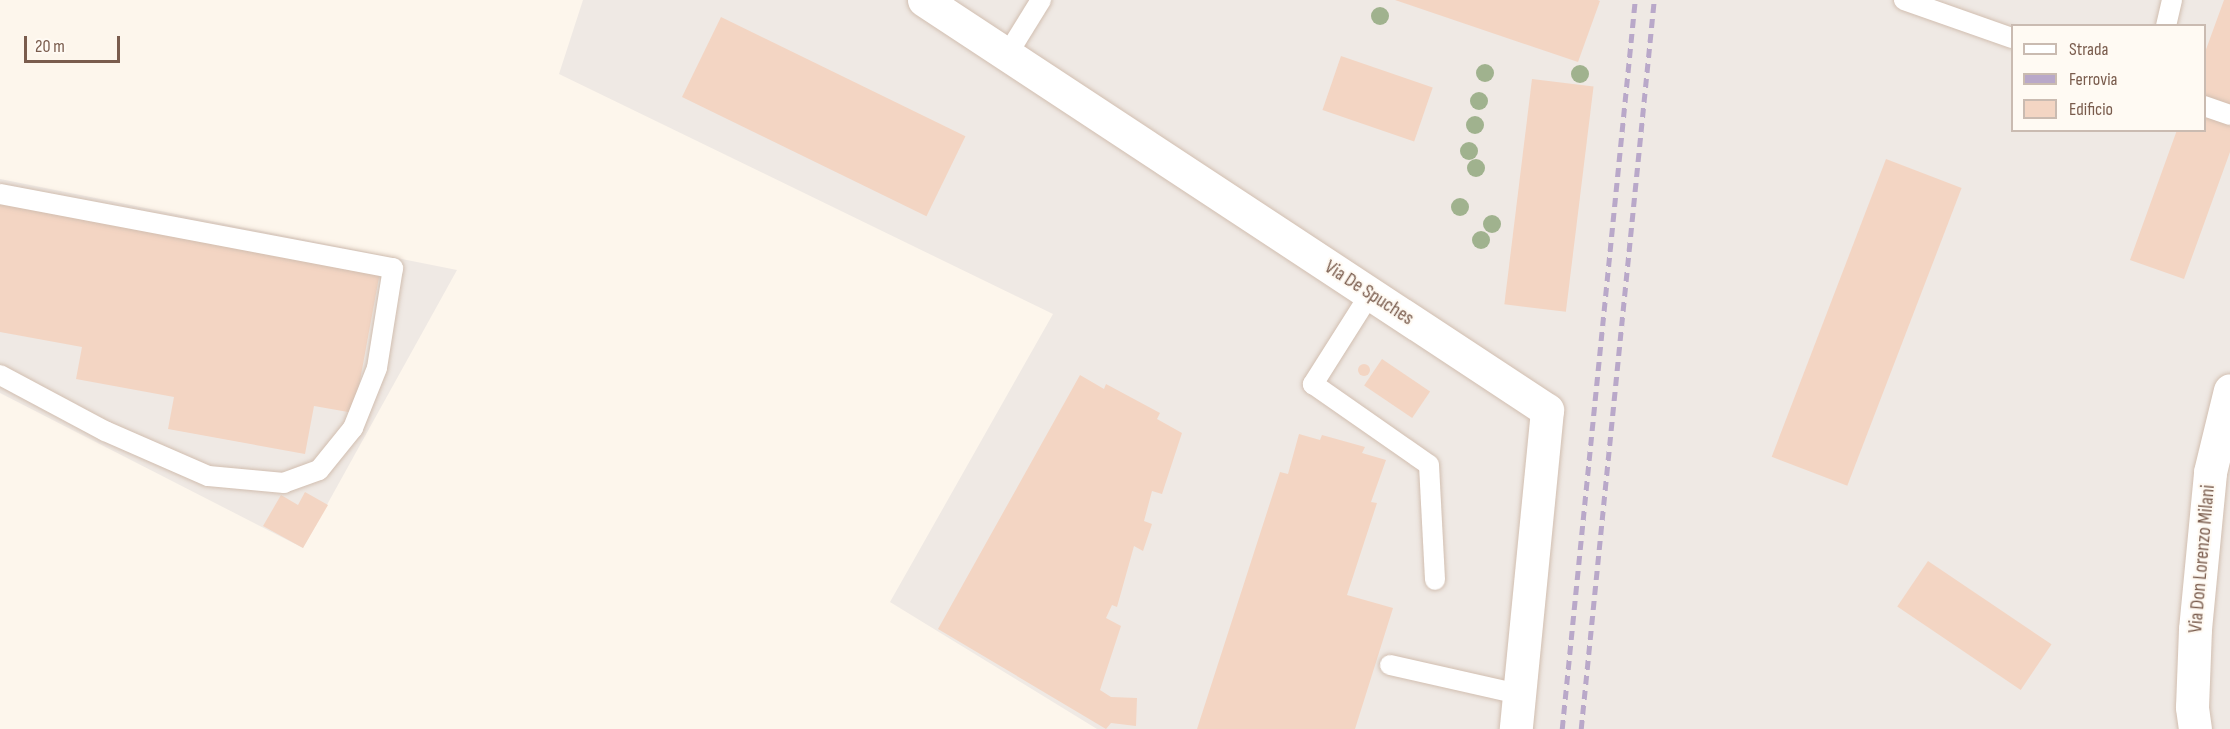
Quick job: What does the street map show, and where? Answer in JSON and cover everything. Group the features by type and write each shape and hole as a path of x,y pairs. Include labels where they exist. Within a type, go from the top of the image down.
{"street":[{"name":"Via De Spuches","path":"924,0 1547,410 1516,729"},
{"name":"Via Don Lorenzo Milani","path":"2195,729 2192,707 2196,629 2210,472 2230,390"}],"lane":[{"path":"1007,55 1041,0"},
{"path":"1904,0 2011,38"},
{"path":"2166,24 2172,0"},
{"path":"2206,106 2230,115"},
{"path":"0,194 393,268 377,368 353,428 319,470 284,483 208,476 105,431 0,375"},
{"path":"1370,294 1313,384 1429,465 1435,580"},
{"path":"1390,665 1519,694"}],"shaded area":[{"path":"583,0 2230,0 2230,729 1097,729 890,602 1053,314 559,74"},
{"path":"0,179 457,270 303,548 0,393"}],"building":[{"path":"1395,0 1598,0 1600,1 1578,62"},
{"path":"2224,0 2230,0 2230,152 2184,279 2130,260 2176,132 2206,132 2206,50"},
{"path":"721,17 965,136 926,216 682,97"},
{"path":"1341,56 1433,88 1414,141 1322,110"},
{"path":"1532,79 1594,87 1566,312 1504,304"},
{"path":"1886,159 1962,188 1847,486 1772,457"},
{"path":"0,203 380,272 354,413 314,406 305,454 168,429 174,397 76,379 82,347 0,332"},
{"path":"1382,359 1430,391 1412,418 1364,386"},
{"path":"1366,364 1370,370 1366,376 1362,376 1358,368"},
{"path":"1080,375 1104,389 1106,384 1160,413 1157,419 1182,433 1162,494 1152,491 1144,521 1152,524 1143,551 1134,546 1117,607 1112,605 1106,618 1121,626 1100,690 1111,697 1137,698 1136,726 1111,723 1106,729 938,629"},
{"path":"1299,434 1320,440 1322,435 1365,447 1362,453 1386,460 1371,502 1377,503 1347,595 1393,608 1355,729 1197,729 1280,472 1288,474"},
{"path":"305,492 328,505 303,548 263,526 281,495 298,505"},
{"path":"1928,561 2052,644 2021,690 1897,607"}],"railway":[{"path":"1562,729 1635,0"},
{"path":"1581,729 1654,0"}]}
